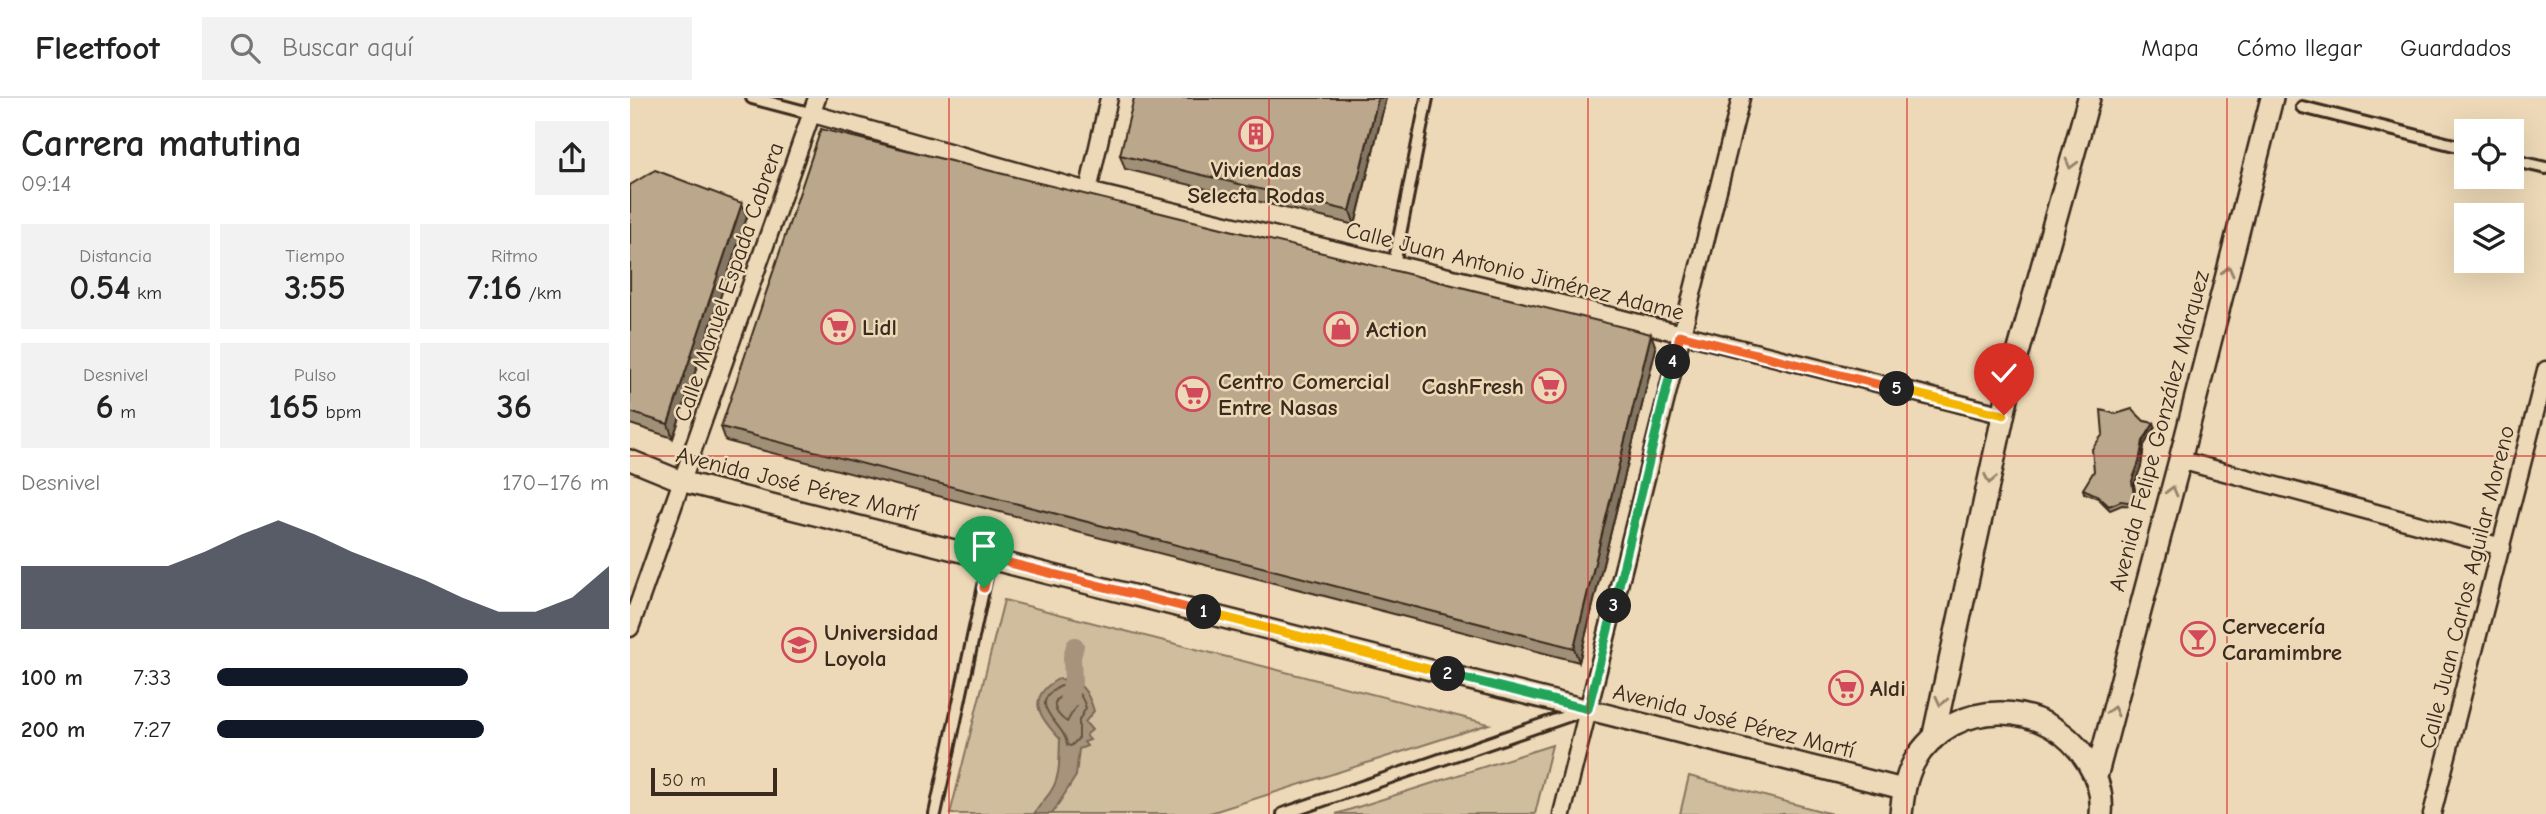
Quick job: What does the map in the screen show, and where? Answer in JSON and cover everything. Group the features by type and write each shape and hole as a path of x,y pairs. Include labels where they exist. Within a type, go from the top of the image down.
{"main road":[{"path":"1933,739 2004,415 2089,98"},
{"name":"Avenida Felipe González Márquez","path":"2096,777 2272,98"},
{"path":"1901,814 1903,789 1914,762 1933,739 1960,721 1992,712 2025,715 2055,727 2080,749 2096,777 2102,802 2101,814"}],"street":[{"path":"752,98 815,106"},
{"path":"1087,191 1109,98"},
{"path":"1394,264 1427,98"},
{"path":"1562,814 1741,98"},
{"name":"Calle Juan Antonio Jiménez Adame","path":"815,106 1087,191 1587,310 2004,415"},
{"name":"Calle Manuel Espada Cabrera","path":"630,628 684,482 771,225 815,106"},
{"path":"2302,107 2454,145"},
{"path":"2524,163 2546,168"},
{"name":"Calle Juan Carlos Aguilar Moreno","path":"2432,814 2546,370"},
{"name":"Avenida José Pérez Martí","path":"630,460 684,482 1903,789"},
{"path":"2180,460 2502,547"},
{"name":"Avenida José Pérez Martí","path":"630,471 657,472"},
{"path":"935,814 990,558"},
{"path":"1283,814 1588,709"}],"shaded area":[{"path":"1004,600 1489,724 1207,814 950,814"},
{"path":"1552,745 1535,814 1336,814"},
{"path":"1689,776 1832,814 1680,814"}],"water":[{"path":"1058,679 1072,681 1086,692 1094,711 1085,722 1092,730 1086,735 1090,740 1084,742 1087,746 1079,749 1076,776 1052,814 1034,814 1051,791 1058,773 1060,739 1041,715 1039,701 1041,693"}],"building":[{"name":"Viviendas Selecta Rodas","path":"1134,98 1378,98 1350,211 1120,155"},
{"name":"Centro Comercial Entre Nasas","path":"821,129 1651,334 1574,648 721,427"},
{"path":"655,170 742,203 668,424 630,412 630,185"},
{"path":"2132,409 2144,421 2154,423 2143,441 2132,481 2135,503 2121,501 2109,506 2097,495 2083,489 2094,471 2092,449 2103,434 2101,410 2116,414"}],"waterway":[{"path":"1067,704 1073,682 1072,657 1075,646"}],"place":[{"name":"Viviendas Selecta Rodas","path":"1256,134"},
{"name":"Lidl","path":"838,327"},
{"name":"Action","path":"1341,329"},
{"name":"CashFresh","path":"1549,386"},
{"name":"Centro Comercial Entre Nasas","path":"1193,394"},
{"name":"Cervecería Caramimbre","path":"2198,639"},
{"name":"Universidad Loyola","path":"799,645"},
{"name":"Aldi","path":"1846,688"}],"route":[{"path":"984,588 990,558 1588,709 1680,335 2004,415"}]}
